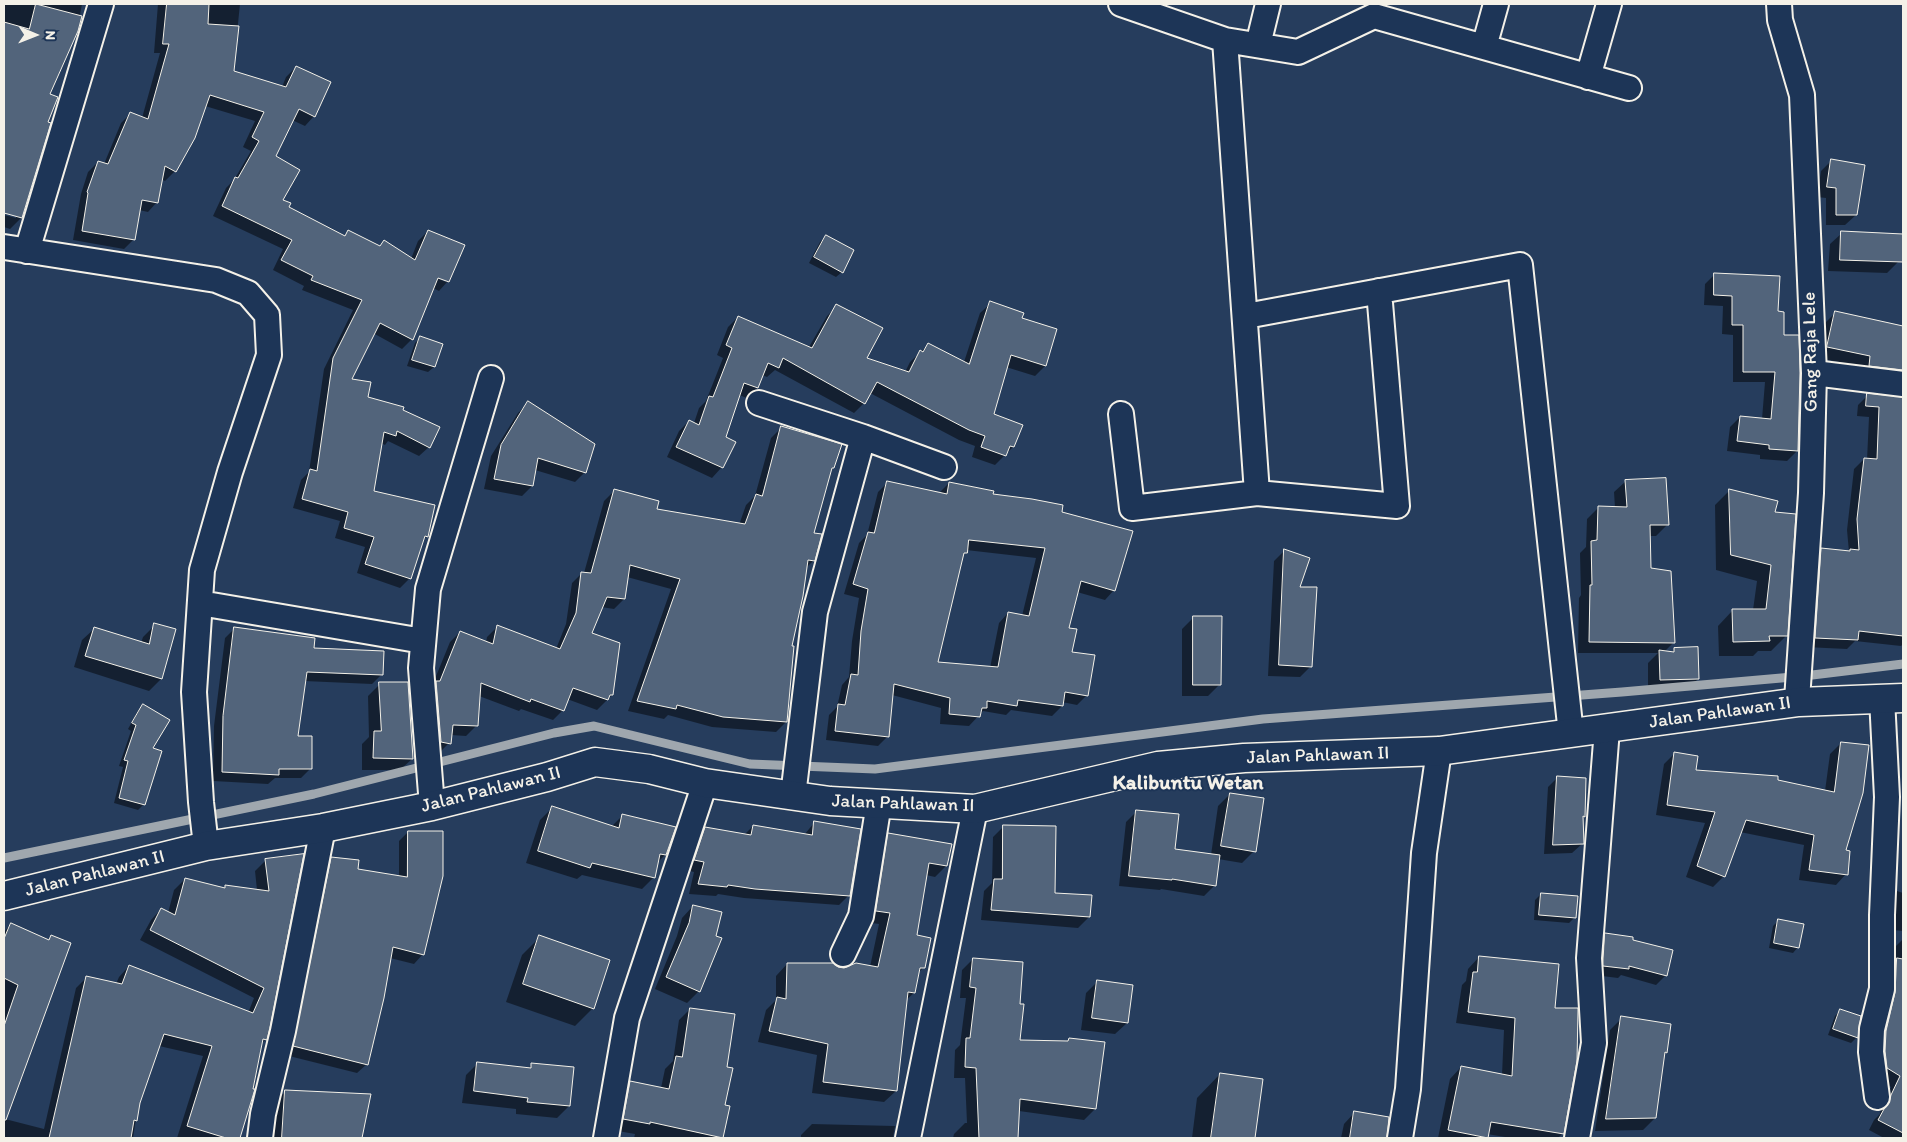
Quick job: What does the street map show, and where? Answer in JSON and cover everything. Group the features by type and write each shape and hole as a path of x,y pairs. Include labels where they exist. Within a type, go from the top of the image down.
{"street":[{"path":"27,251 101,4"},
{"path":"1121,4 1155,9 1225,40 1298,52 1375,10 1484,47 1629,88"},
{"path":"1258,46 1268,4"},
{"path":"1484,47 1496,4"},
{"path":"1588,77 1609,4"},
{"name":"Gang Raja Lele","path":"1779,4 1780,20 1802,95 1814,373 1811,493 1798,701"},
{"path":"1225,40 1257,493"},
{"path":"4,247 216,280 248,293 267,315 269,356 230,472 202,570 194,692 205,842"},
{"path":"1246,316 1520,265 1570,734"},
{"path":"1121,414 1132,508 1257,493 1397,506 1379,291"},
{"path":"1814,373 1903,384"},
{"path":"431,797 421,668 428,589 491,378"},
{"path":"759,402 944,467"},
{"path":"794,788 815,612 863,437"},
{"path":"200,603 423,641"},
{"path":"1877,1097 1872,1029 1882,989 1882,915 1892,698"},
{"name":"Jalan Pahlawan II","path":"4,896 205,842 323,828 431,797 547,777 595,762 650,769 705,783 794,788 830,802 975,809 1158,766 1244,758 1439,751 1798,701 1892,698"},
{"path":"1577,1138 1594,1042 1589,958 1607,729"},
{"path":"1400,1138 1408,1089 1424,853 1439,751"},
{"path":"606,1138 627,1018 705,783"},
{"path":"843,954 861,916 879,803"},
{"path":"908,1138 975,809"},
{"path":"260,1138 263,1114 283,1031 323,828"}],"building":[{"path":"36,4 82,16 78,31 50,94 58,97 48,122 51,123 22,218 4,213 4,22 29,29"},
{"path":"167,4 209,4 208,24 239,26 234,71 286,87 296,66 331,82 315,117 299,109 276,156 300,170 283,200 291,203 289,207 345,236 348,230 380,246 384,240 415,260 428,230 465,245 449,282 438,278 413,340 380,323 352,379 371,382 368,397 404,407 403,410 440,427 430,448 397,431 396,436 384,432 374,491 435,505 428,537 425,536 411,579 365,564 374,537 344,528 348,512 302,499 310,469 317,471 333,358 362,300 311,280 313,276 281,260 292,240 222,206 235,177 238,178 259,141 252,137 264,112 210,95 195,138 176,172 165,166 158,203 142,200 135,240 82,231 87,192 98,161 108,164 130,112 148,119 169,44 163,44"},
{"path":"1831,159 1865,165 1857,215 1836,215 1836,188 1827,187"},
{"path":"1841,231 1903,234 1903,262 1840,260"},
{"path":"826,235 854,250 843,273 814,257"},
{"path":"1714,273 1780,276 1778,311 1784,312 1784,335 1799,335 1798,451 1769,449 1769,445 1737,441 1740,416 1771,419 1775,372 1743,372 1743,325 1732,325 1732,296 1714,295"},
{"path":"990,301 1024,313 1022,318 1057,329 1046,366 1011,355 994,414 1023,425 1014,447 1010,446 1006,456 981,447 985,436 969,430 877,382 865,404 783,358 779,368 768,363 758,388 744,383 726,437 736,442 723,468 676,447 689,420 699,425 709,396 713,397 732,348 726,345 738,316 812,348 836,304 883,328 867,358 909,372 920,350 923,352 928,343 969,364"},
{"path":"1835,311 1903,326 1903,370 1869,366 1870,356 1827,347"},
{"path":"420,336 443,344 435,367 412,360"},
{"path":"1867,393 1903,397 1903,636 1859,631 1858,640 1815,638 1821,548 1859,550 1857,519 1864,458 1877,459 1879,407 1866,406"},
{"path":"528,401 595,444 586,473 538,458 533,486 494,479 501,445"},
{"path":"781,426 842,444 834,468 832,468 814,533 822,534 815,561 808,560 803,596 792,646 794,646 787,722 723,717 677,705 676,709 637,701 680,579 630,565 625,599 607,597 592,633 620,643 613,695 610,695 608,700 573,688 564,711 531,699 530,702 481,683 478,726 453,725 451,744 441,742 436,681 440,681 460,631 493,644 497,625 560,649 576,613 581,572 591,573 614,489 659,501 657,509 745,524 756,494 762,496"},
{"path":"1666,478 1669,525 1650,525 1651,568 1671,571 1675,643 1589,642 1590,585 1592,585 1591,541 1597,540 1598,506 1627,507 1625,480"},
{"path":"887,481 947,494 949,482 994,491 993,494 1063,505 1062,512 1133,531 1115,591 1081,581 1069,628 1077,629 1072,652 1095,655 1088,696 1065,692 1063,706 1018,700 1017,706 987,701 987,708 982,708 980,717 949,714 950,698 894,684 889,737 835,731 838,704 845,705 851,674 858,675 861,631 868,589 853,584 868,532 874,533","holes":["969,540 1045,548 1029,616 1008,612 998,667 938,662 964,553 967,553"]},
{"path":"1729,489 1778,501 1775,512 1796,514 1788,636 1769,636 1770,641 1733,642 1732,609 1766,609 1771,565 1731,555"},
{"path":"1284,549 1310,558 1300,587 1317,587 1312,667 1279,665"},
{"path":"1193,616 1222,616 1221,685 1193,685"},
{"path":"154,623 176,629 162,679 85,656 94,627 149,644"},
{"path":"234,627 315,638 314,648 384,651 383,675 307,672 298,736 312,736 312,769 279,769 279,775 222,772 223,716"},
{"path":"1698,647 1699,679 1660,680 1659,650 1674,652 1674,648"},
{"path":"379,682 408,682 413,759 373,758 374,731 381,731"},
{"path":"143,704 170,720 153,748 162,751 145,805 119,798 128,761 124,760 136,725 132,723"},
{"path":"1841,742 1869,745 1863,793 1846,850 1850,851 1848,875 1809,870 1814,835 1746,820 1725,877 1697,866 1715,812 1667,805 1674,752 1698,756 1696,770 1778,776 1778,780 1834,792"},
{"path":"1557,776 1586,778 1585,817 1583,816 1584,844 1553,845"},
{"path":"1230,793 1264,798 1256,852 1221,846"},
{"path":"552,806 619,828 622,814 676,827 666,855 660,854 655,878 592,863 590,868 538,851"},
{"path":"1136,810 1179,814 1175,849 1220,855 1216,886 1172,879 1129,876"},
{"path":"814,821 861,829 850,896 698,884 704,862 694,860 705,827 751,835 753,825 812,835"},
{"path":"1003,825 1056,826 1055,893 1092,895 1090,917 991,910 994,879 1002,879"},
{"path":"408,831 443,831 443,876 424,955 393,947 384,998 368,1065 293,1046 331,857 359,860 358,869 407,877"},
{"path":"888,833 952,844 947,866 929,863 917,935 931,938 925,968 920,968 915,993 908,992 897,1091 823,1082 828,1044 769,1031 777,997 786,999 787,963 833,963 838,967 844,968 856,963 878,967 890,913 876,911"},
{"path":"304,854 270,1028 267,1040 263,1039 253,1089 255,1089 240,1138 226,1138 187,1126 212,1046 164,1034 140,1103 137,1121 134,1120 131,1138 49,1138 86,976 122,984 129,965 253,1013 264,988 150,930 161,908 175,915 185,878 225,888 225,885 269,891 265,859"},
{"path":"1541,893 1578,896 1576,918 1539,915"},
{"path":"693,905 722,912 716,936 722,938 700,992 666,977 689,923"},
{"path":"1778,919 1804,924 1799,948 1774,943"},
{"path":"11,923 49,940 51,935 71,943 6,1120 4,1120 4,1026 18,985 4,978 4,939"},
{"path":"1605,933 1633,937 1633,940 1673,950 1667,976 1629,966 1629,969 1603,966"},
{"path":"539,935 610,960 594,1009 523,984"},
{"path":"1479,956 1559,964 1555,1008 1578,1008 1577,1061 1564,1134 1491,1122 1488,1138 1448,1130 1461,1066 1512,1076 1515,1018 1468,1012 1473,972 1477,972"},
{"path":"973,958 1023,962 1020,1004 1024,1004 1020,1040 1068,1041 1069,1038 1105,1042 1096,1109 1020,1099 1018,1138 979,1138 976,1068 965,1067 966,1038 970,1038 976,988 970,987"},
{"path":"1897,958 1903,959 1903,1133 1878,1120 1889,1103 1900,1076 1887,1068 1885,1051 1886,1031 1895,992"},
{"path":"1097,980 1133,985 1128,1023 1092,1018"},
{"path":"690,1008 735,1014 727,1067 733,1068 725,1105 730,1106 723,1138 650,1122 650,1124 623,1119 630,1081 669,1089 676,1056 682,1057"},
{"path":"1840,1009 1861,1016 1858,1038 1833,1029"},
{"path":"1621,1016 1671,1024 1667,1053 1665,1052 1656,1118 1606,1119"},
{"path":"477,1062 531,1068 531,1063 574,1067 570,1106 527,1102 528,1098 474,1091"},
{"path":"1220,1073 1263,1079 1255,1138 1211,1138"},
{"path":"285,1090 371,1094 362,1138 282,1138"},
{"path":"1354,1111 1389,1117 1387,1138 1350,1138"}],"waterway":[{"path":"4,858 314,794 554,733 594,726 750,764 875,769 1263,719 1622,692 1804,676 1903,664"}],"district":[{"name":"Kalibuntu Wetan","path":"1188,784"}]}
